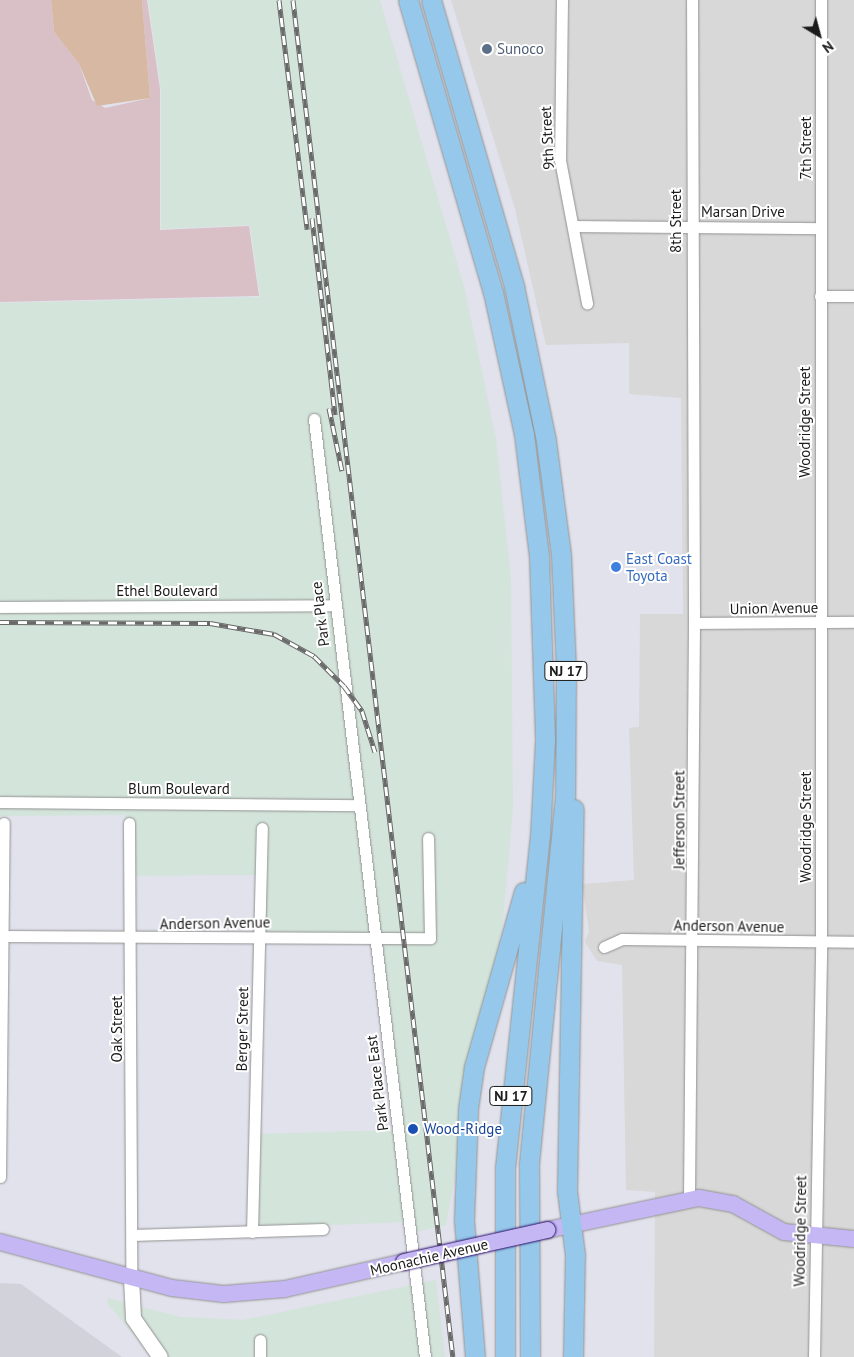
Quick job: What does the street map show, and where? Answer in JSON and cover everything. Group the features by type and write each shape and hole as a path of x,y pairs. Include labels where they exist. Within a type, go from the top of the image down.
{"highway":[{"name":"NJ 17","path":"408,0 479,235 524,434 542,615 545,741 540,836 505,1167 505,1357"},
{"name":"NJ 17","path":"431,0 511,277 546,441 561,555 566,668 565,796 529,1165 530,1357"},
{"path":"566,668 574,789 567,1191 571,1225 573,1357"},
{"path":"475,1356 465,1248 471,1086 540,836"}],"main road":[{"name":"Moonachie Avenue","path":"0,1242 131,1278 196,1292 260,1292 404,1262 689,1198 733,1204 784,1232 814,1238 854,1239"}],"street":[{"name":"9th Street","path":"562,0 560,160 575,226 587,303"},
{"name":"8th Street","path":"692,0 690,227 693,442"},
{"name":"7th Street","path":"820,296 822,0"},
{"name":"Marsan Drive","path":"575,226 821,228"},
{"path":"820,296 854,296"},
{"name":"Woodridge Street","path":"814,1357 814,1238 821,943 820,296"},
{"name":"Park Place","path":"314,419 358,805"},
{"name":"Jefferson Street","path":"689,1198 693,940 693,442"},
{"name":"Ethel Boulevard","path":"0,607 334,605"},
{"name":"Union Avenue","path":"694,623 854,622"},
{"name":"Blum Boulevard","path":"0,802 358,805"},
{"name":"Park Place East","path":"358,805 425,1357"},
{"name":"Oak Street","path":"129,822 132,939 131,1278"},
{"path":"0,1177 1,936 4,823"},
{"name":"Berger Street","path":"252,1232 262,828"},
{"name":"Anderson Avenue","path":"1,936 132,939 259,937 430,938 428,838"},
{"name":"Anderson Avenue","path":"604,947 622,939 854,942"},
{"path":"132,1235 323,1229"},
{"path":"131,1278 133,1318 160,1357"},
{"path":"260,1340 260,1357"}],"shaded area":[{"path":"0,0 51,0 54,32 79,64 92,100 105,108 150,98 142,0 147,0 160,89 160,230 249,226 259,296 0,302"},
{"path":"51,0 142,0 150,98 97,106 79,64 54,32"},
{"path":"148,0 380,0 465,290 496,439 511,578 513,807 503,921 446,1225 411,1233 409,1222 254,1228 255,1134 396,1130 376,940 259,939 259,875 129,876 125,815 0,816 0,303 260,297 250,225 161,229 161,89"},
{"path":"451,0 854,0 854,1357 654,1357 655,1192 626,1190 622,965 597,961 585,942 589,931 582,884 634,880 629,728 639,727 640,614 683,614 681,398 629,394 629,343 546,345 515,209"},
{"path":"436,1280 445,1357 152,1357 107,1303 108,1298 180,1317 243,1320"},
{"path":"0,1283 21,1284 122,1357 0,1357"}],"railway":[{"path":"279,0 307,229"},
{"path":"293,0 453,1357"},
{"path":"312,218 335,415"},
{"path":"329,408 342,471"},
{"path":"0,622 210,623 274,634 314,656 344,686 362,711 375,752"}],"place":[{"name":"Sunoco","path":"487,49"},
{"name":"East Coast Toyota","path":"616,567"},
{"name":"Wood-Ridge","path":"413,1129"}]}
